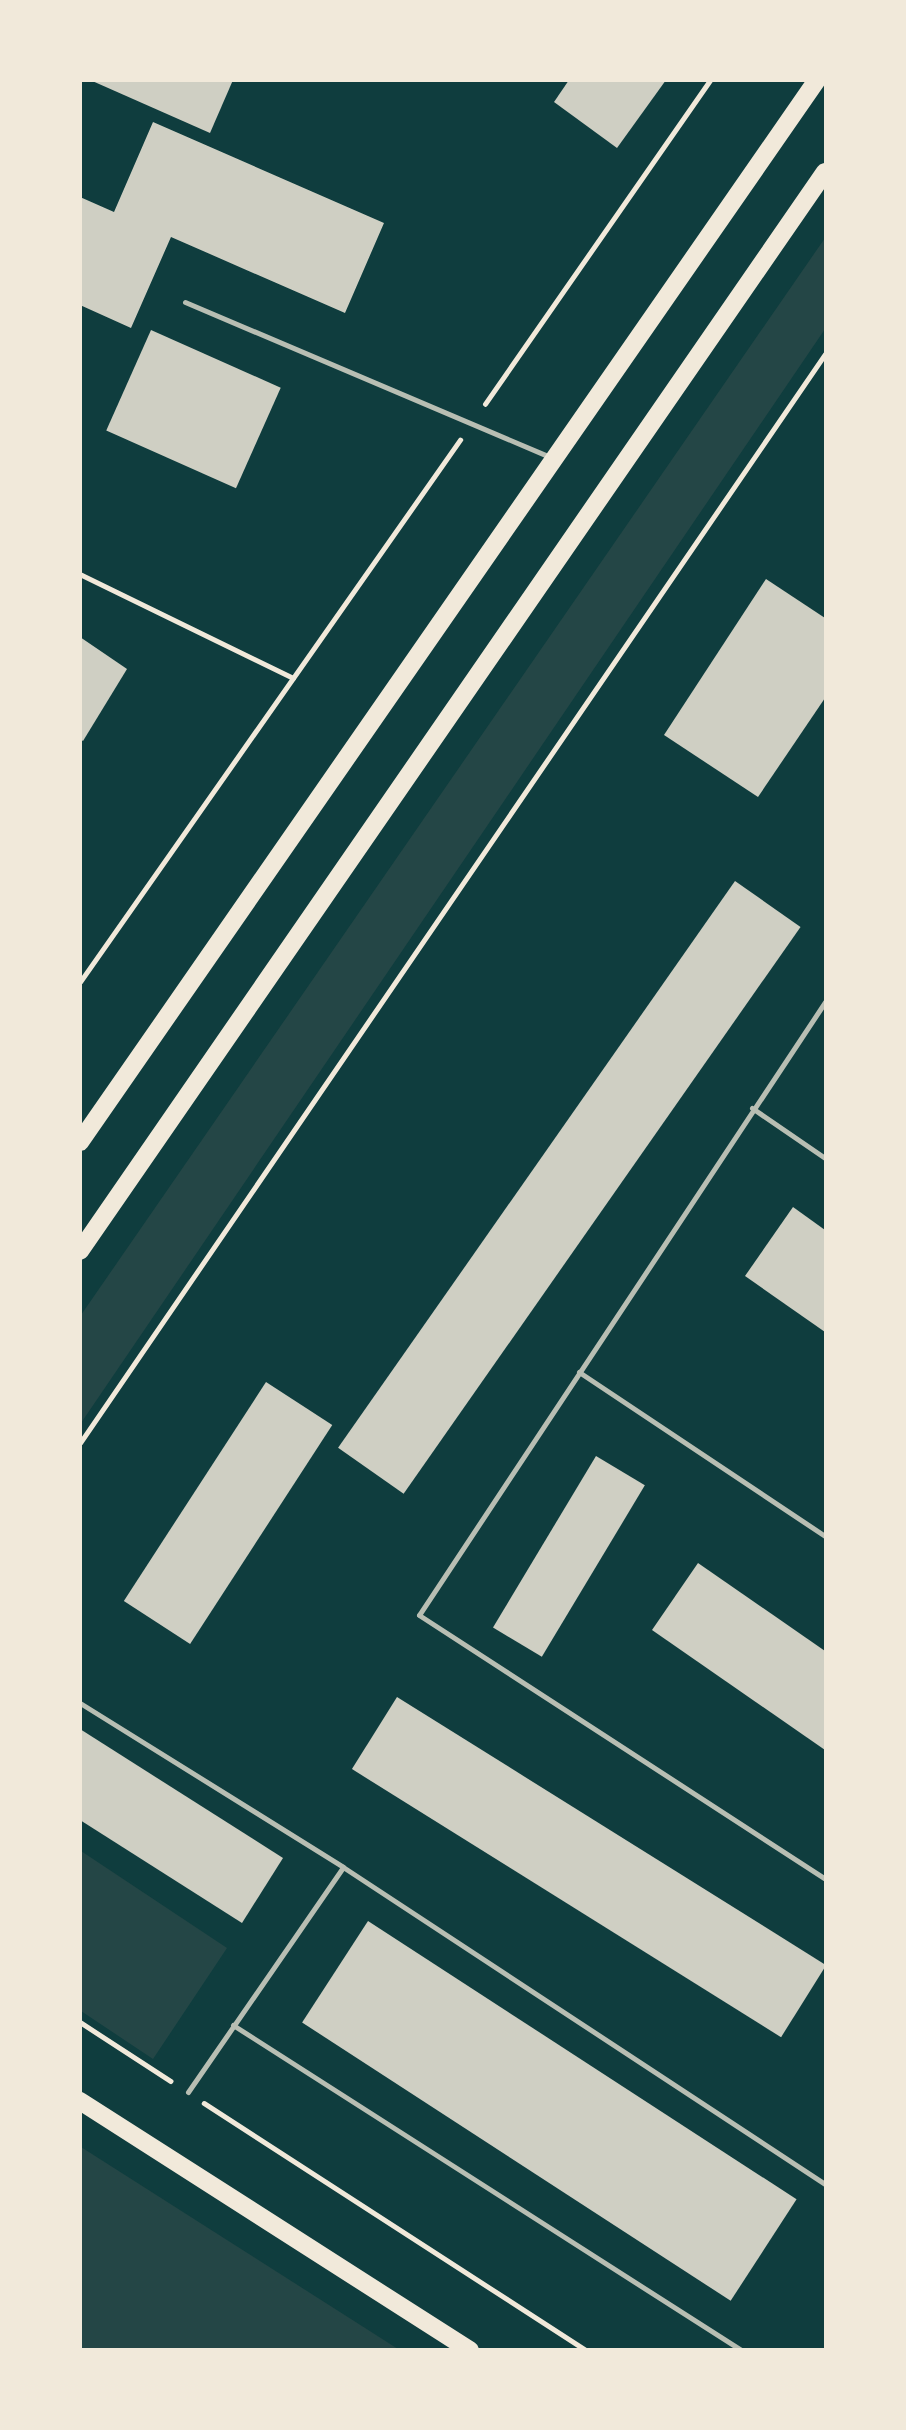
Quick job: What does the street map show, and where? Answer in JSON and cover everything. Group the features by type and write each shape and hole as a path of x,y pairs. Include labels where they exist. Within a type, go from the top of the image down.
{"main road":[{"path":"82,1136 817,80"},
{"path":"80,1251 825,172"},
{"path":"80,2101 471,2350"}],"lane":[{"path":"185,302 554,458"},
{"path":"825,1002 752,1108 419,1615 825,1879"},
{"path":"752,1108 825,1158"},
{"path":"579,1371 825,1536"},
{"path":"80,1703 343,1867 825,2184"},
{"path":"188,2092 343,1867"},
{"path":"233,2025 741,2350"}],"path":[{"path":"80,982 710,80"},
{"path":"80,1443 825,354"},
{"path":"80,574 293,678"},
{"path":"80,2022 586,2350"}],"shaded area":[{"path":"825,238 825,329 81,1423 81,1315"},
{"path":"81,1851 227,1948 153,2059 81,2011"},
{"path":"81,2147 398,2349 81,2349"}],"building":[{"path":"90,80 233,80 210,133"},
{"path":"569,80 666,80 617,148 554,102"},
{"path":"153,122 384,223 345,313 171,237 131,328 80,305 80,197 114,212"},
{"path":"151,330 281,388 236,488 106,430"},
{"path":"766,579 825,618 825,698 758,797 664,735"},
{"path":"80,637 127,669 83,741 80,739"},
{"path":"735,881 801,927 404,1494 338,1448"},
{"path":"793,1207 825,1230 825,1332 745,1276"},
{"path":"266,1382 332,1425 190,1644 124,1601"},
{"path":"596,1456 645,1485 542,1657 493,1627"},
{"path":"698,1563 825,1651 825,1750 652,1630"},
{"path":"397,1697 825,1964 781,2037 352,1769"},
{"path":"80,1729 283,1858 242,1923 80,1820"},
{"path":"368,1921 797,2199 731,2301 302,2022"}]}
